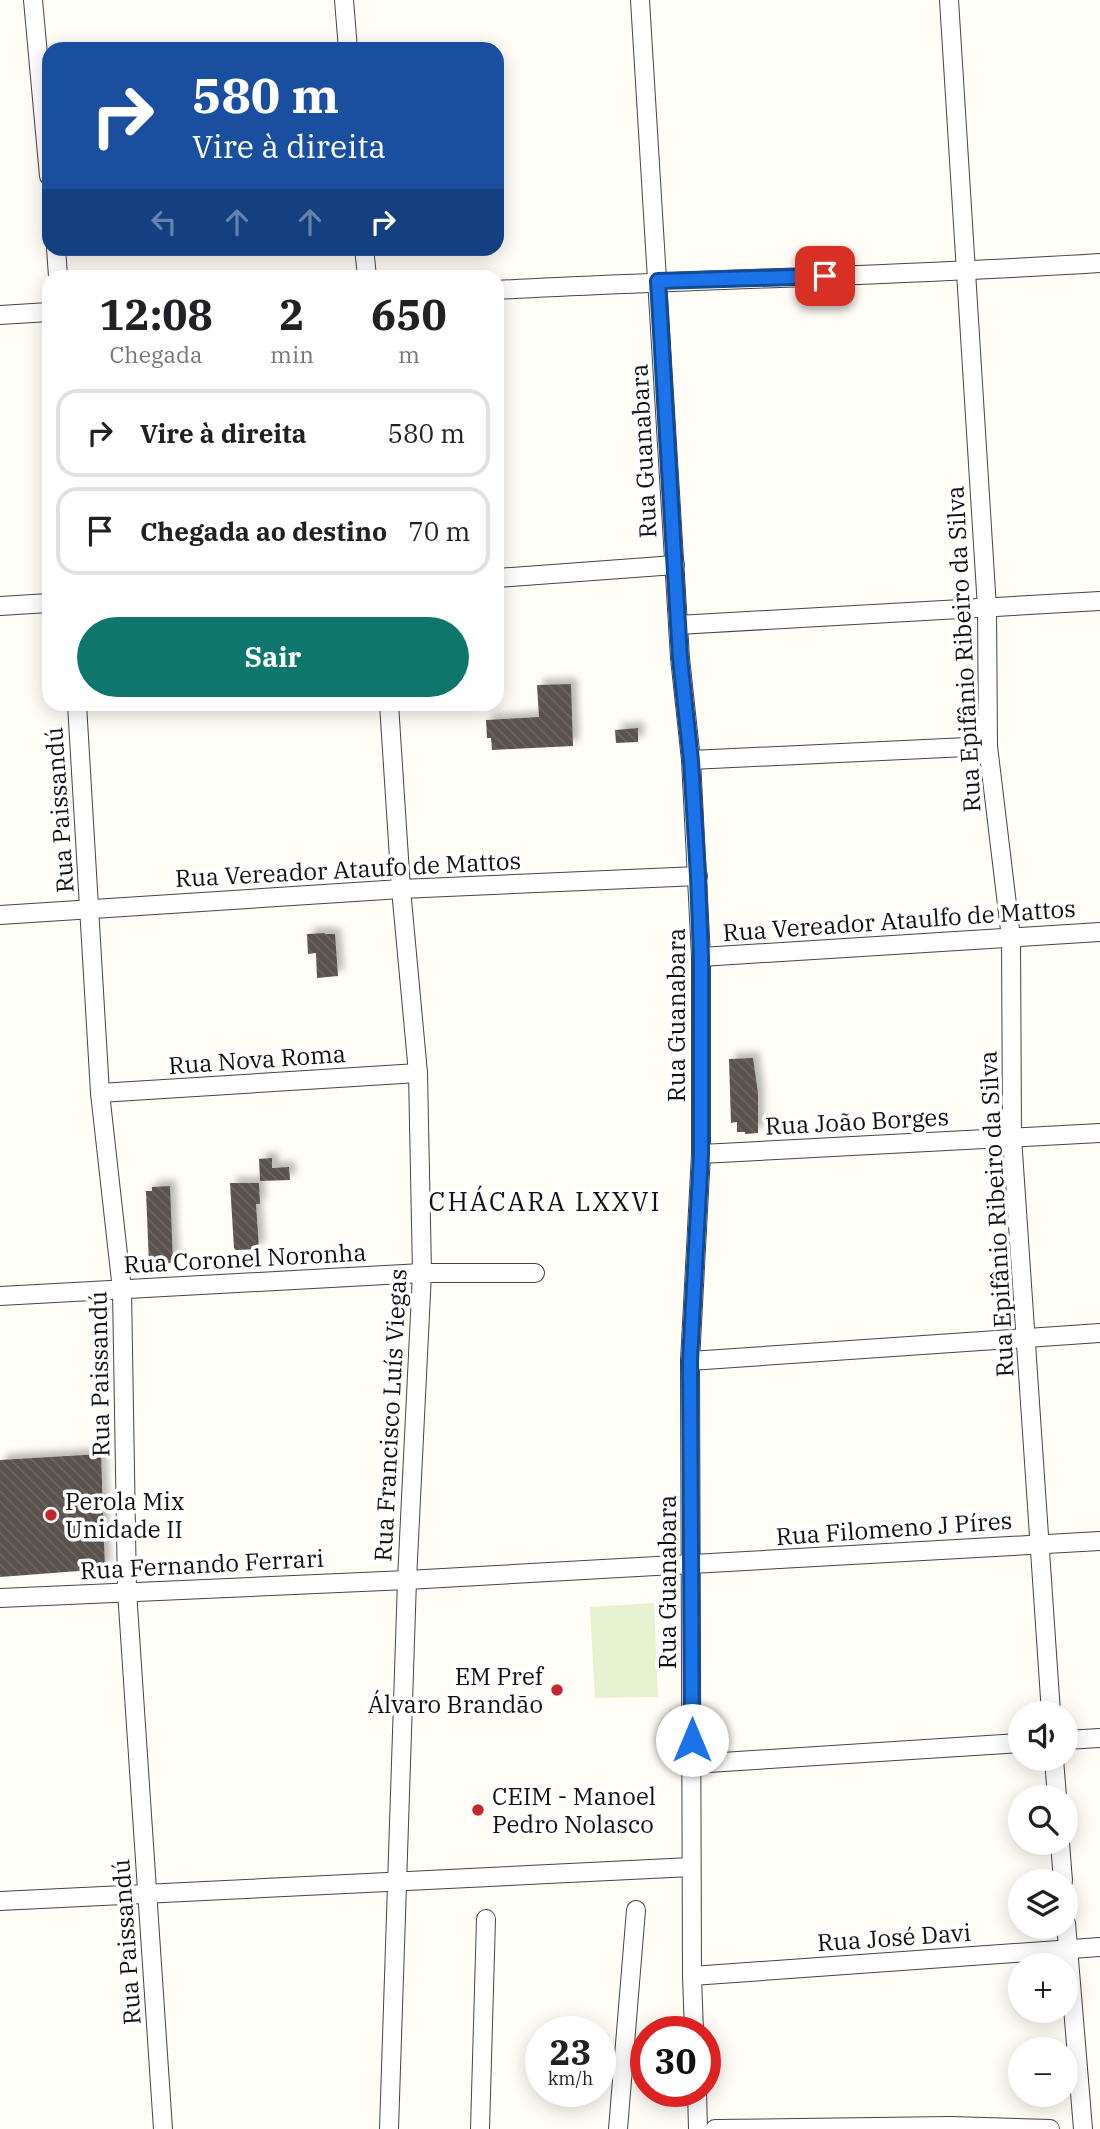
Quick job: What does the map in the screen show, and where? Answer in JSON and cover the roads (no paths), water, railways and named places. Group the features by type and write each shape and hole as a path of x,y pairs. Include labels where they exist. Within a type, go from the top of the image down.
{"street":[{"path":"33,0 42,99"},
{"path":"344,0 347,42"},
{"name":"Rua Guanabara","path":"640,0 678,625 691,761 701,957 701,1154 690,1361 693,2016"},
{"name":"Rua Epifânio Ribeiro da Silva","path":"949,0 987,608 988,747 1011,938 1012,1137 1050,1701"},
{"path":"504,289 965,272 1100,263"},
{"path":"0,315 42,312"},
{"path":"504,577 675,565"},
{"path":"678,625 1100,601"},
{"path":"0,606 42,603"},
{"name":"Rua Paissandú","path":"77,711 100,1093 122,1290 127,1591 163,2129"},
{"name":"Rua Francisco Luís Viegas","path":"389,711 401,889 418,1073 422,1273 407,1580 389,2129"},
{"path":"691,761 988,747"},
{"name":"Rua Vereador Ataufo de Mattos","path":"0,915 401,889 698,876"},
{"name":"Rua Vereador Ataulfo de Mattos","path":"701,957 1100,932"},
{"name":"Rua Nova Roma","path":"100,1093 418,1073"},
{"name":"Rua João Borges","path":"701,1154 1100,1133"},
{"name":"Rua Coronel Noronha","path":"0,1296 422,1273 535,1273"},
{"path":"690,1361 1025,1336 1100,1333"},
{"name":"Rua Filomeno J Píres","path":"407,1580 1100,1541"},
{"name":"Rua Fernando Ferrari","path":"0,1598 407,1580"},
{"path":"1078,1739 1100,1738"},
{"path":"692,1764 1008,1744"},
{"path":"0,1900 691,1867"},
{"path":"618,2129 636,1910"},
{"path":"480,2129 486,1919"},
{"path":"1067,1939 1083,2129"},
{"name":"Rua José Davi","path":"692,1976 1100,1947"},
{"path":"697,2107 698,2129"},
{"path":"715,2129 951,2126 1050,2129"}],"place":[{"name":"Perola Mix Unidade II","path":"51,1515"},
{"name":"EM Pref Álvaro Brandão","path":"557,1690"},
{"name":"CEIM - Manoel Pedro Nolasco","path":"478,1810"}],"district":[{"name":"CHÁCARA LXXVI","path":"545,1201"}]}
